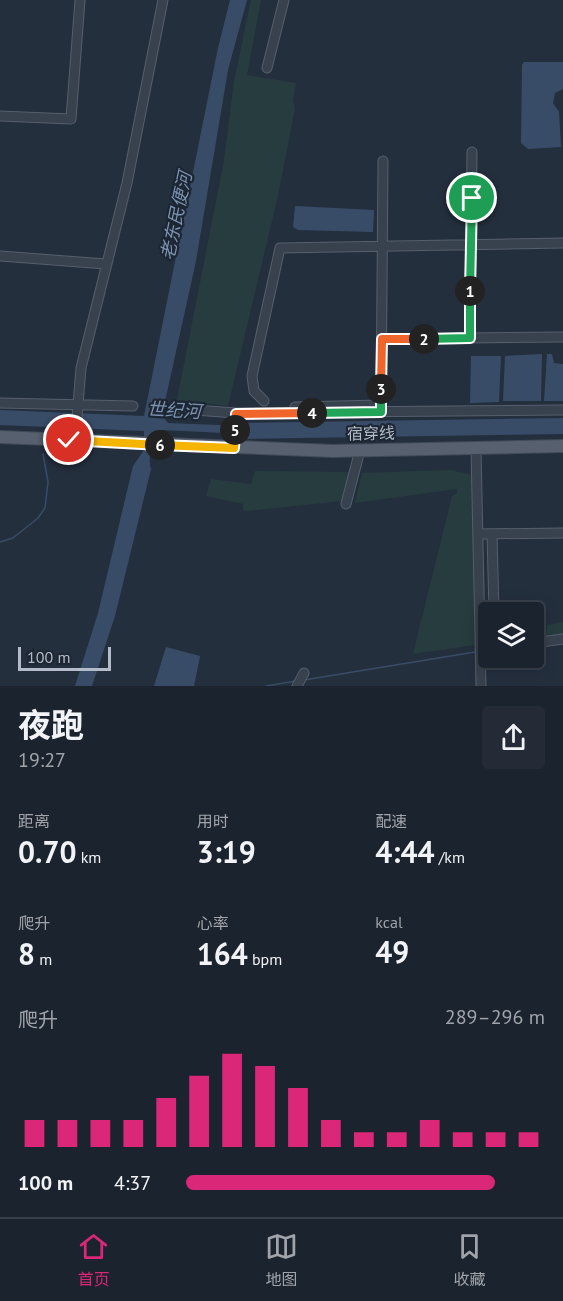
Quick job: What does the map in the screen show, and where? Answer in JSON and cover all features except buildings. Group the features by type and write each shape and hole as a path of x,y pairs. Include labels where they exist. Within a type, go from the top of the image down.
{"main road":[{"name":"宿穿线","path":"0,437 72,436 360,450 563,446"}],"street":[{"path":"0,116 71,119 80,0"},
{"path":"72,436 81,368 104,263 132,162 161,0"},
{"path":"267,68 284,0"},
{"path":"470,338 472,152"},
{"path":"381,409 383,161"},
{"path":"264,401 254,391 252,376 280,248 563,243"},
{"path":"0,256 104,263"},
{"path":"382,339 563,337"},
{"path":"0,403 74,408 133,406"},
{"path":"278,407 337,403 381,409"},
{"path":"180,409 236,416 381,409 563,410"},
{"path":"234,445 236,416"},
{"path":"476,448 482,602"},
{"path":"346,504 360,450"},
{"path":"478,534 563,533"},
{"path":"492,534 494,602"},
{"path":"544,642 563,639"},
{"path":"481,686 482,668"}],"green space":[{"path":"251,0 261,0 247,75 296,83 293,100 295,109 277,200 228,406 177,400 224,160 234,81"},
{"path":"451,470 472,475 474,645 413,654 452,496 457,493 457,489 355,503 362,473"},
{"path":"255,471 351,472 343,501 247,511 243,510 243,504 206,496 211,479 251,484"},
{"path":"563,622 563,635 544,638 547,625"}],"water":[{"path":"230,0 247,0 228,70 196,261 162,415 168,423 245,426 246,423 563,418 563,434 246,439 245,434 162,430 151,448 151,469 115,616 92,686 75,686 98,613 133,466 144,450 144,431 0,425 0,410 144,416 218,48"},
{"path":"524,62 563,62 563,89 555,93 553,103 559,112 561,147 528,149 521,143 522,65"},
{"path":"295,206 374,210 373,232 298,230 293,227"},
{"path":"542,354 541,401 503,401 505,356"},
{"path":"547,354 552,354 554,363 563,364 563,401 544,401"},
{"path":"471,356 501,356 499,402 470,403"},
{"path":"166,647 200,656 194,686 154,686"}],"waterway":[{"path":"0,542 13,538 38,518 45,508 48,482 43,454"},
{"path":"304,680 475,652"},
{"path":"266,686 296,681"}],"route":[{"path":"69,440 234,448 236,414 381,412 382,339 470,338 472,198"}],"water label":[{"name":"老东民便河","path":"176,216"},
{"name":"世纪河","path":"174,410"}]}
